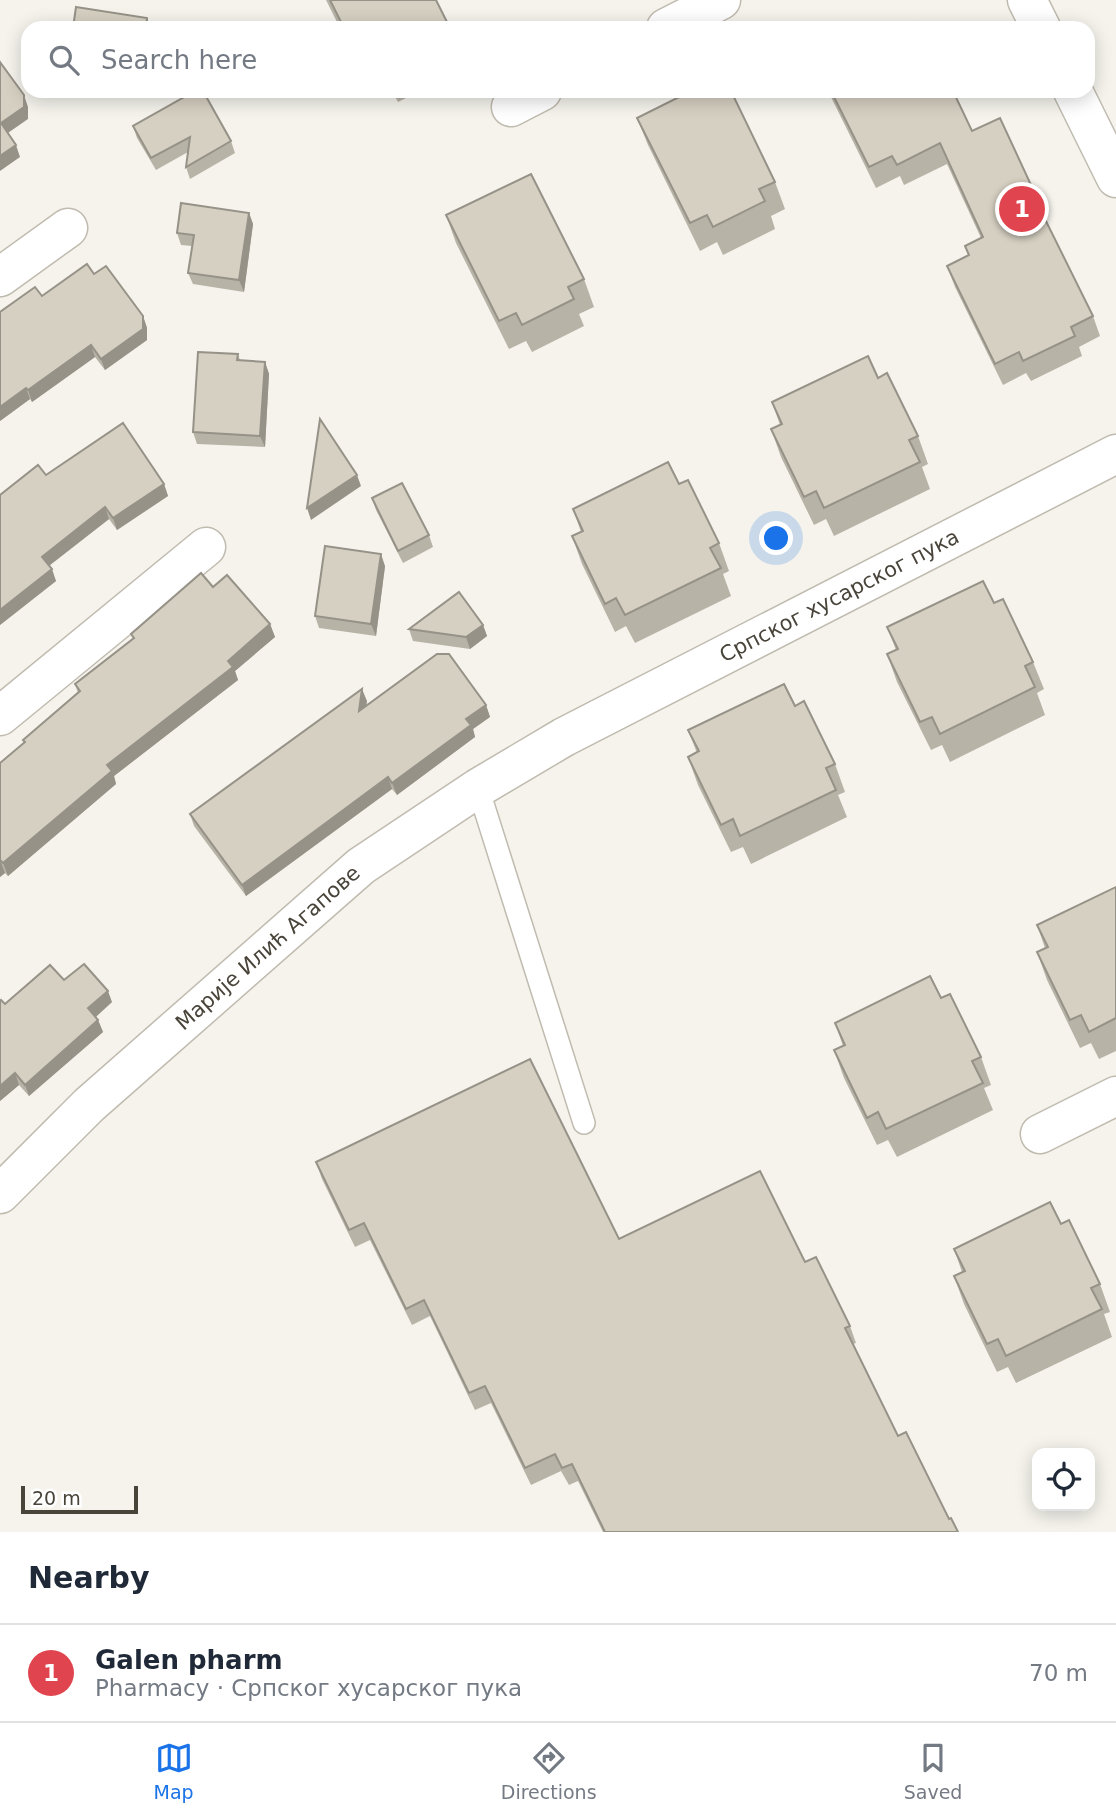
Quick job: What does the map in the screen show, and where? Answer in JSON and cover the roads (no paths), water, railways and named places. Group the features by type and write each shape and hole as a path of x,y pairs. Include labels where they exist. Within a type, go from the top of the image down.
{"street":[{"path":"680,21 721,0"},
{"path":"1027,0 1038,21"},
{"path":"1076,98 1116,178"},
{"path":"0,277 68,228"},
{"name":"Српског хусарског пука","path":"564,737 1116,454"},
{"path":"0,716 206,547"},
{"name":"Марије Илић Агапове","path":"0,1194 89,1105 361,866 478,788 564,737"},
{"path":"1040,1134 1116,1096"}],"lane":[{"path":"478,788 584,1123"}],"place":[{"name":"Galen pharm","path":"1022,209"}]}
